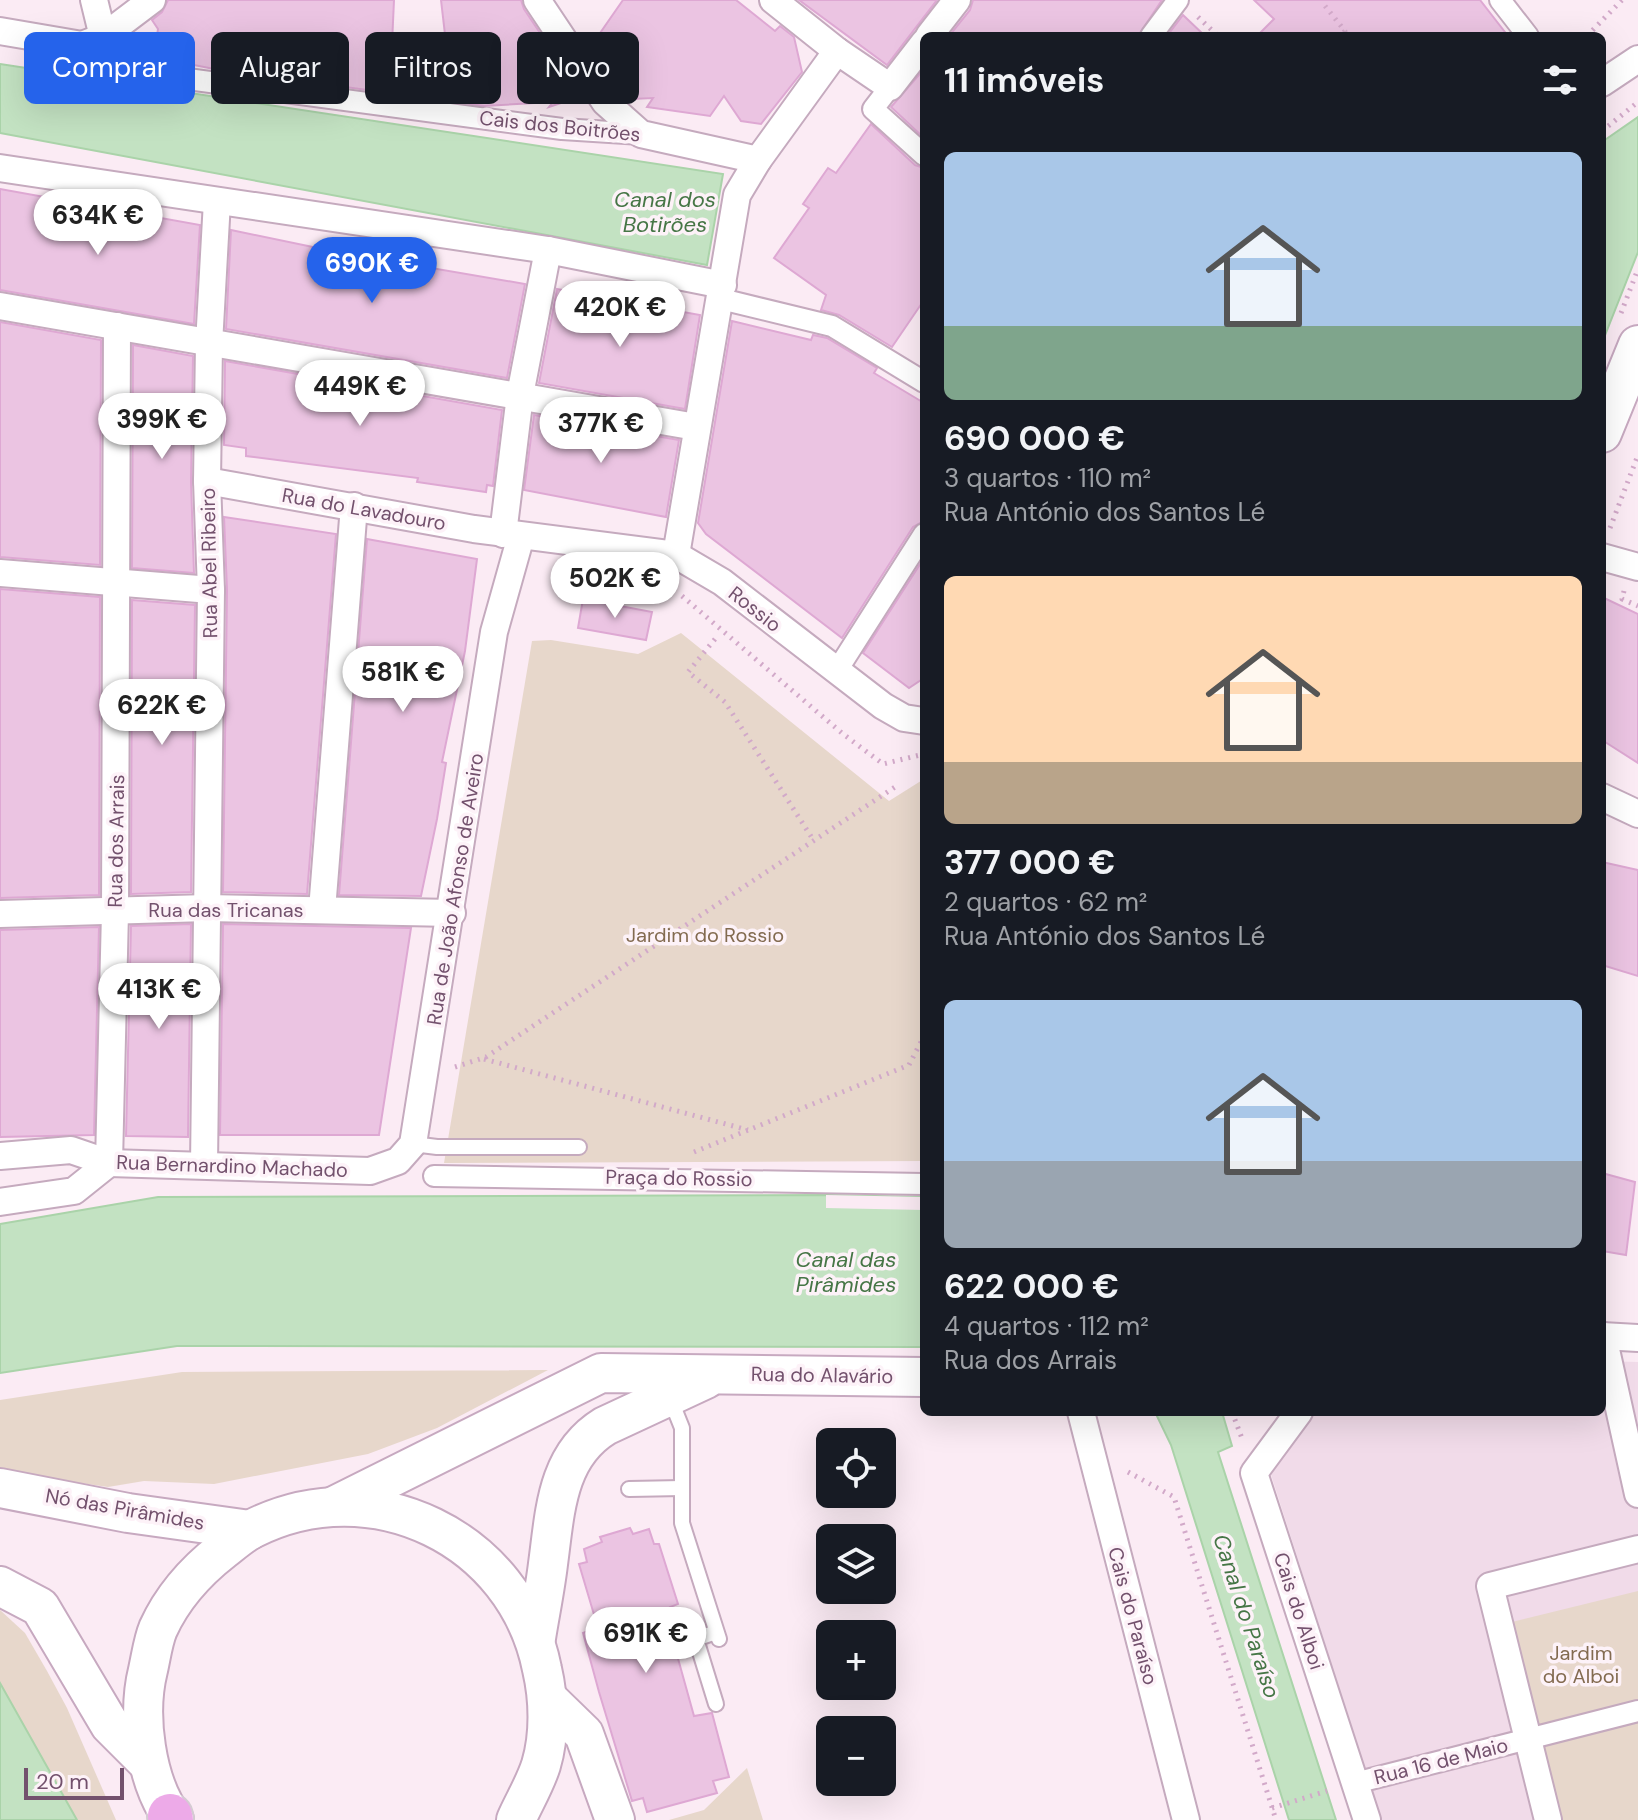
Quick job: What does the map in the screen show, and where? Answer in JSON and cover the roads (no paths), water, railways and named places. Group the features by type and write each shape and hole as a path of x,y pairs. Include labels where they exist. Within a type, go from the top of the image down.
{"main road":[{"path":"1606,423 1638,345"},
{"name":"Rua do Alavário","path":"334,1506 601,1373 920,1377"},
{"path":"536,1638 554,1510 567,1469 594,1433 720,1373"},
{"name":"Nó das Pirâmides","path":"0,1488 128,1513 250,1530"},
{"path":"172,1819 148,1763 141,1695 158,1629 195,1572 250,1530 291,1513 334,1506 398,1513 457,1539 504,1582 536,1638 549,1700 541,1763 516,1820"},
{"path":"0,1586 40,1607 110,1725 148,1763"},
{"path":"549,1700 584,1734 615,1820"}],"street":[{"path":"94,0 102,32"},
{"path":"110,32 152,0"},
{"path":"537,0 605,102 641,134"},
{"path":"773,0 837,51 890,87"},
{"path":"932,32 957,0"},
{"path":"1154,32 1178,0"},
{"path":"1500,0 1525,32"},
{"path":"0,31 24,35"},
{"path":"920,48 873,109 920,151"},
{"path":"676,555 737,195 758,160 837,51"},
{"path":"1606,80 1638,59"},
{"name":"Cais dos Boitrões","path":"195,80 562,129 641,134 758,160"},
{"path":"0,168 548,250 722,292 832,326 920,380"},
{"name":"Rua Abel Ribeiro","path":"204,1165 211,590 207,481 209,344 217,201"},
{"name":"Rua de João Afonso de Aveiro","path":"413,1144 512,535 520,395 548,250"},
{"path":"0,306 696,427"},
{"name":"Rua dos Arrais","path":"109,1163 115,912 117,326"},
{"name":"Rua do Lavadouro","path":"207,481 512,535"},
{"path":"322,910 354,506"},
{"name":"Rossio","path":"512,535 676,555 722,582 836,672 904,718 920,720"},
{"path":"836,672 920,540"},
{"path":"1606,558 1634,566"},
{"path":"0,573 211,590"},
{"path":"1606,799 1638,814"},
{"name":"Rua das Tricanas","path":"0,914 207,908 452,913"},
{"name":"Rua Bernardino Machado","path":"0,1156 71,1150 109,1163 370,1171 398,1161 413,1144"},
{"path":"0,1202 74,1191 109,1163"},
{"name":"Praça do Rossio","path":"434,1176 670,1177 920,1184"},
{"path":"1606,1336 1638,1338"},
{"path":"1606,1354 1638,1494"},
{"name":"Cais do Paraíso","path":"1082,1416 1186,1820"},
{"name":"Cais do Alboi","path":"1296,1416 1254,1473 1367,1820"},
{"path":"1548,1820 1490,1586 1638,1549"},
{"name":"Rua 16 de Maio","path":"1355,1783 1638,1711"}],"lane":[{"path":"413,1144 437,1147 579,1147"},
{"path":"660,1400 676,1413 682,1428 682,1523 718,1636 696,1639 716,1704"},
{"path":"629,1489 682,1488"}],"water":[{"name":"Canal dos Botirões","path":"0,64 24,68 24,104 195,104 195,94 211,96 211,104 263,104 723,174 707,265 0,133"},
{"path":"1638,117 1638,252 1606,333 1606,139"},
{"name":"Canal das Pirâmides","path":"158,1197 920,1197 920,1347 177,1346 0,1373 0,1224"},
{"name":"Canal do Paraíso","path":"1157,1416 1223,1416 1232,1446 1218,1452 1336,1820 1289,1820 1171,1445"},
{"path":"0,1683 77,1820 0,1820"}],"park label":[{"name":"Jardim do Rossio","path":"705,935"},
{"name":"Jardim do Alboi","path":"1581,1664"}]}
